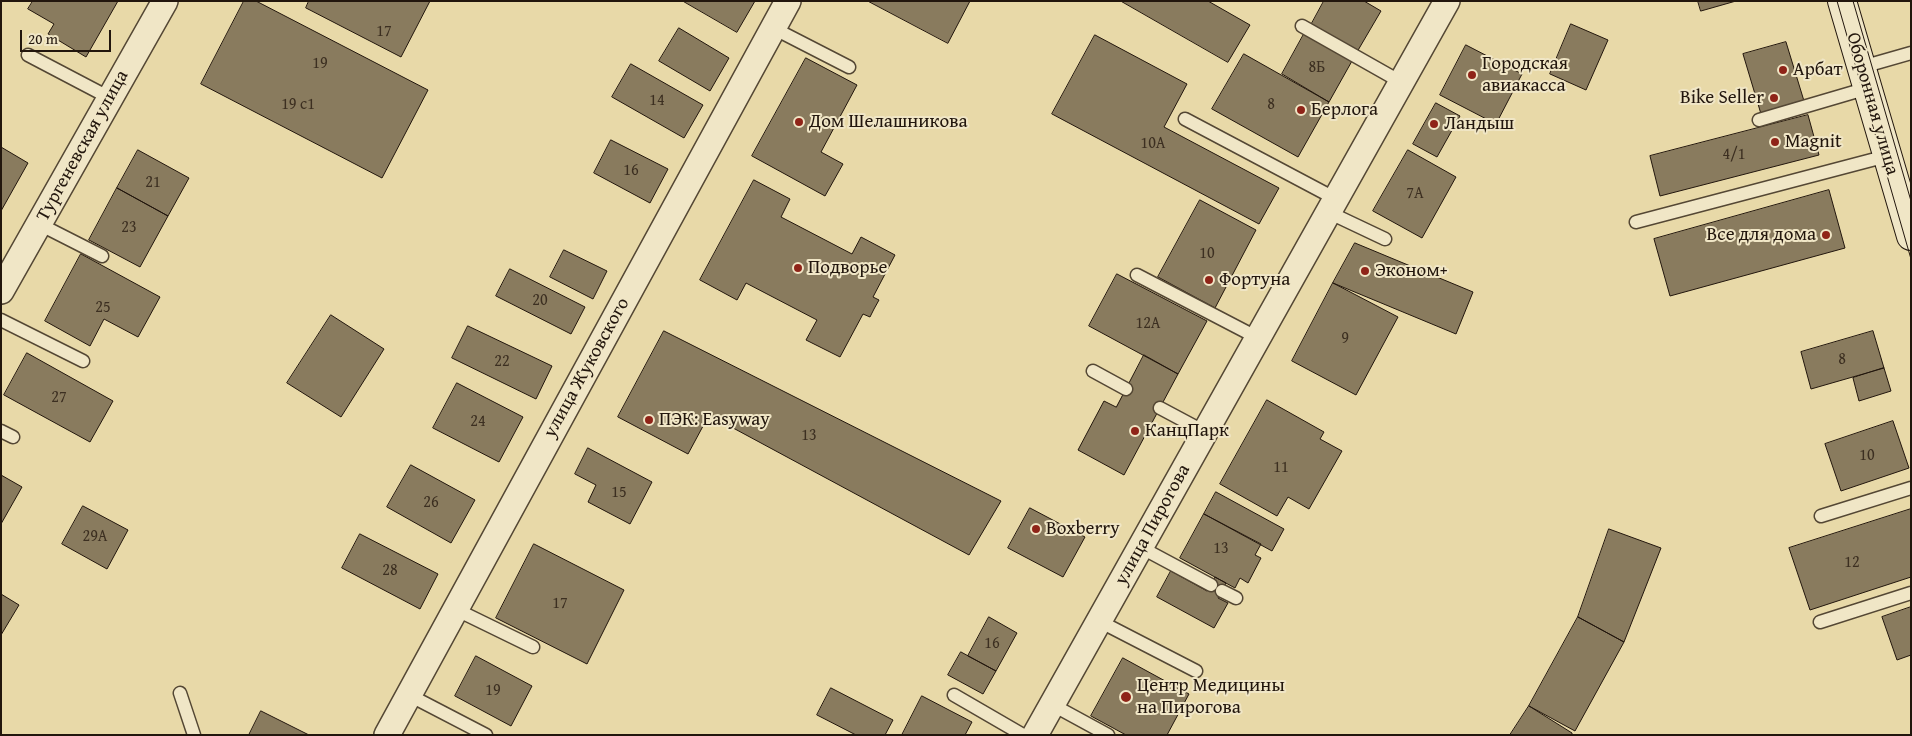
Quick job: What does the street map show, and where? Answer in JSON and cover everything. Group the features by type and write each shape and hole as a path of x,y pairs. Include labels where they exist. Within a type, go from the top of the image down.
{"main road":[{"name":"Оборонная улица","path":"1842,1 1911,236"}],"street":[{"name":"Тургеневская улица","path":"1,291 164,1"},
{"name":"улица Жуковского","path":"387,735 788,1"},
{"name":"улица Пирогова","path":"1034,735 1447,1"}],"lane":[{"path":"1302,26 1401,82"},
{"path":"773,28 849,67"},
{"path":"1759,120 1865,78 1911,53"},
{"path":"28,55 110,98"},
{"path":"1185,119 1332,205 1385,239"},
{"path":"1636,222 1888,156"},
{"path":"39,224 102,256"},
{"path":"1137,275 1258,338"},
{"path":"1,320 83,361"},
{"path":"1093,371 1126,389"},
{"path":"1160,408 1205,432"},
{"path":"1821,516 1911,488"},
{"path":"1140,547 1236,598"},
{"path":"1820,622 1911,593"},
{"path":"455,609 533,647"},
{"path":"1099,621 1196,671"},
{"path":"180,693 194,735"},
{"path":"408,695 486,735"},
{"path":"954,695 1023,735"},
{"path":"1052,704 1108,735"}],"building":[{"path":"33,1 118,1 86,57 48,34 54,24 28,9"},
{"path":"244,1 256,1 428,90 382,178 201,84"},
{"path":"309,1 430,1 401,57 306,8"},
{"path":"683,1 755,1 737,32"},
{"path":"868,1 970,1 948,43"},
{"path":"1121,1 1208,1 1250,25 1228,62"},
{"path":"1324,1 1364,1 1381,11 1357,52 1311,25"},
{"path":"1698,1 1736,1 1701,11"},
{"path":"1571,24 1608,40 1586,90 1550,74"},
{"path":"679,28 729,58 710,91 659,61"},
{"path":"1304,34 1352,61 1329,102 1282,74"},
{"path":"1095,35 1187,84 1164,127 1279,188 1259,224 1052,114"},
{"path":"1786,42 1804,101 1761,114 1743,54"},
{"path":"1466,45 1522,74 1496,124 1440,95"},
{"path":"1244,54 1329,102 1298,157 1212,109"},
{"path":"806,58 857,85 821,152 843,164 825,196 752,156"},
{"path":"631,64 703,105 684,138 612,97"},
{"path":"1436,103 1460,116 1437,157 1413,144"},
{"path":"1808,115 1819,155 1660,196 1650,156"},
{"path":"611,140 668,169 650,203 594,173"},
{"path":"1,147 28,163 1,211"},
{"path":"138,150 189,178 168,216 117,188"},
{"path":"1408,150 1456,177 1422,238 1373,211"},
{"name":"Подворье","path":"754,180 790,199 781,217 852,254 861,237 895,255 873,297 879,300 870,317 863,314 840,357 806,340 817,320 746,283 737,300 700,280"},
{"path":"117,188 168,216 140,267 89,240"},
{"path":"1829,190 1845,248 1670,296 1654,239"},
{"path":"1200,200 1256,230 1215,308 1158,277"},
{"path":"1355,243 1473,292 1456,334 1333,283"},
{"path":"564,250 607,271 593,299 550,277"},
{"path":"81,254 160,297 138,337 104,319 90,346 45,321"},
{"path":"510,269 585,307 571,334 496,296"},
{"path":"1117,274 1207,321 1178,374 1089,326"},
{"path":"1333,283 1398,317 1356,395 1292,361"},
{"path":"331,315 384,349 341,417 287,383"},
{"path":"468,326 552,366 536,399 452,358"},
{"path":"664,331 1001,501 969,555 709,415 688,454 618,417"},
{"path":"1873,331 1884,368 1811,389 1801,352"},
{"path":"27,353 113,401 90,442 4,395"},
{"path":"1144,355 1178,374 1124,475 1078,450 1104,401 1116,407"},
{"path":"1884,368 1891,391 1859,401 1853,378"},
{"path":"457,383 523,417 499,462 433,428"},
{"path":"1267,400 1324,432 1320,439 1342,451 1309,509 1288,497 1277,516 1220,484"},
{"path":"1893,421 1909,468 1841,491 1825,444"},
{"path":"588,448 652,482 630,524 588,502 596,485 575,474"},
{"path":"411,465 475,500 451,543 387,507"},
{"path":"1,475 22,487 1,524"},
{"path":"1216,492 1284,529 1272,551 1204,514"},
{"path":"83,506 128,530 107,569 62,544"},
{"path":"1030,508 1085,537 1063,577 1008,548"},
{"path":"1911,509 1911,577 1810,610 1789,548"},
{"path":"1204,514 1261,544 1255,555 1261,558 1248,583 1240,578 1235,588 1180,558"},
{"path":"1609,529 1661,548 1624,642 1578,617"},
{"path":"360,534 438,574 420,609 342,568"},
{"path":"534,544 624,590 587,664 496,618"},
{"path":"1171,571 1207,591 1215,577 1226,583 1218,598 1228,603 1214,628 1157,597"},
{"path":"1,594 19,605 1,635"},
{"path":"1911,607 1911,655 1897,660 1882,617"},
{"path":"989,617 1017,633 996,671 968,656"},
{"path":"1578,617 1624,642 1575,731 1529,706"},
{"path":"961,652 996,671 983,694 948,675"},
{"path":"476,656 532,686 511,726 455,696"},
{"path":"1123,658 1189,694 1167,735 1126,735 1091,716"},
{"path":"831,688 893,720 885,735 856,735 817,715"},
{"path":"922,696 972,722 965,735 902,735"},
{"path":"1529,706 1572,733 1572,735 1510,735"},
{"path":"261,711 309,735 249,735"}],"tram line":[{"path":"1837,1 1911,259"},
{"path":"1853,1 1911,201"}],"place":[{"name":"Арбат","path":"1783,70"},
{"name":"Городская авиакасса","path":"1472,75"},
{"name":"Bike Seller","path":"1774,98"},
{"name":"Берлога","path":"1301,110"},
{"name":"Дом Шелашникова","path":"799,122"},
{"name":"Ландыш","path":"1434,124"},
{"name":"Magnit","path":"1775,142"},
{"name":"Все для дома","path":"1826,235"},
{"name":"Подворье","path":"798,268"},
{"name":"Эконом+","path":"1365,271"},
{"name":"Фортуна","path":"1209,280"},
{"name":"ПЭК: Easyway","path":"649,420"},
{"name":"КанцПарк","path":"1135,431"},
{"name":"Boxberry","path":"1036,529"},
{"name":"Центр Медицины на Пирогова","path":"1126,697"}]}
